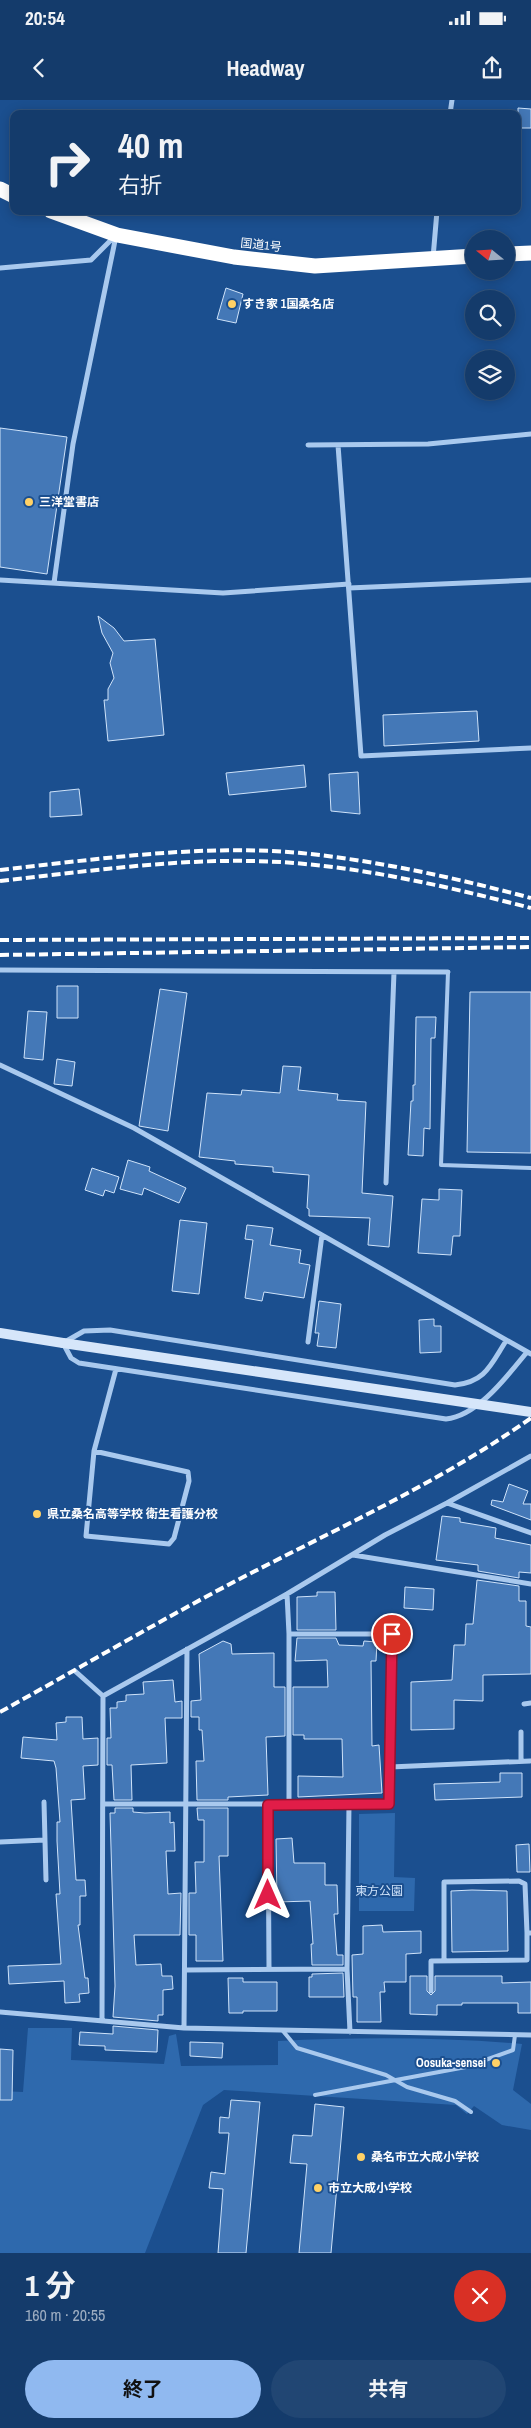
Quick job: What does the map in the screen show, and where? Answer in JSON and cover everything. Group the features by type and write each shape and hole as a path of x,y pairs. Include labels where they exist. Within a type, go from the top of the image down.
{"highway":[{"name":"国道1号","path":"62,215 116,235 234,257 315,266 465,256"},
{"path":"515,254 531,253"}],"street":[{"path":"433,258 437,215"},
{"path":"0,268 91,260 116,235"},
{"path":"54,583 73,444 116,235"},
{"path":"308,445 428,444 531,434"},
{"path":"338,445 361,756 531,748"},
{"path":"0,580 223,593 349,586 531,580"},
{"path":"0,970 448,972"},
{"path":"386,1183 394,972"},
{"path":"0,1065 134,1128 529,1353 496,1390 457,1418 446,1419 79,1363 71,1358 63,1343"},
{"path":"308,1342 322,1235"},
{"path":"63,1343 84,1331 110,1330 455,1385 470,1383 488,1370 506,1340"},
{"path":"0,1333 531,1412"},
{"path":"94,1451 188,1472 187,1490 174,1538 169,1544 86,1536 94,1451 116,1369"},
{"path":"103,1696 287,1594 386,1535 447,1504 531,1456"},
{"path":"447,1504 531,1533"},
{"path":"353,1555 531,1584"},
{"path":"287,1594 289,1634 289,1804"},
{"path":"104,1804 389,1804 392,1634 289,1634"},
{"path":"184,2028 187,1649"},
{"path":"75,1672 103,1696 102,2021"},
{"path":"524,1704 531,1703"},
{"path":"521,1732 521,1761"},
{"path":"390,1767 530,1761"},
{"path":"44,1802 46,1880"},
{"path":"348,1804 347,1969 350,2032"},
{"path":"268,1805 269,1968"},
{"path":"0,1842 45,1840"},
{"path":"432,1991 431,1961 444,1961 527,1960 529,1933 525,1884 519,1881 444,1882 444,1961"},
{"path":"185,1970 347,1969"},
{"path":"0,2012 184,2028 531,2035"}],"lane":[{"path":"448,972 441,1165 531,1168"},
{"path":"283,2031 297,2048 386,2075 407,2086 455,2101 471,2112"},
{"path":"315,2095 466,2067 513,2050 515,2035"}],"green space":[{"name":"東方公園","path":"395,1813 394,1877 415,1878 414,1911 359,1911 359,1814"},
{"path":"28,2028 72,2028 71,2060 164,2064 169,2036 176,2034 181,2066 278,2065 278,2041 400,2038 522,2044 513,2090 531,2104 531,2130 502,2125 474,2106 467,2114 456,2105 224,2090 203,2105 145,2253 0,2253 0,2091 23,2092"}],"building":[{"path":"518,108 531,109 531,128 521,128 521,110 518,110"},
{"name":"すき家 1国桑名店","path":"226,288 243,294 236,323 217,319"},
{"name":"三洋堂書店","path":"0,428 67,437 47,574 0,567"},
{"path":"98,616 114,628 124,641 155,639 164,735 108,741 104,700 108,700 108,689 114,678 110,663 113,653 102,633"},
{"path":"477,711 479,741 384,746 383,715"},
{"path":"304,765 306,787 229,795 226,773"},
{"path":"358,772 360,814 331,811 329,774"},
{"path":"79,789 82,815 50,817 50,792"},
{"path":"57,986 78,986 78,1018 57,1018"},
{"path":"160,989 187,993 168,1131 139,1126"},
{"path":"470,992 531,992 531,1153 467,1152"},
{"path":"28,1011 47,1012 43,1060 24,1058"},
{"path":"416,1017 436,1017 435,1038 431,1038 430,1129 424,1128 423,1156 408,1155 411,1101 413,1101 413,1085 415,1085"},
{"path":"57,1059 75,1062 72,1086 54,1084"},
{"path":"283,1066 301,1067 298,1090 338,1094 337,1100 366,1102 362,1193 393,1196 389,1247 368,1245 370,1218 309,1216 309,1209 307,1208 309,1175 273,1172 273,1167 235,1164 235,1161 199,1157 207,1093 241,1095 242,1090 280,1093"},
{"path":"128,1160 150,1167 149,1171 186,1188 179,1203 144,1188 142,1195 120,1189"},
{"path":"92,1168 119,1177 114,1193 105,1190 103,1196 85,1190"},
{"path":"439,1189 462,1190 460,1236 453,1236 451,1255 418,1253 422,1199 439,1200"},
{"path":"180,1220 207,1223 199,1294 172,1291"},
{"path":"247,1225 273,1228 270,1245 301,1250 299,1263 310,1265 304,1298 264,1292 262,1301 245,1298 253,1240 245,1239"},
{"path":"319,1301 341,1304 336,1348 317,1346 319,1333 315,1333"},
{"path":"434,1319 434,1326 441,1326 441,1352 420,1353 419,1320"},
{"path":"509,1484 528,1491 523,1504 531,1504 531,1520 491,1505 492,1500 503,1502"},
{"path":"442,1516 460,1518 460,1522 496,1528 495,1538 531,1545 531,1573 519,1572 519,1578 478,1571 478,1565 436,1560"},
{"path":"477,1580 519,1586 519,1601 526,1601 526,1626 531,1627 531,1674 483,1675 483,1701 454,1700 454,1729 411,1730 411,1682 452,1680 454,1645 465,1645 466,1624 473,1624"},
{"path":"405,1587 434,1589 433,1610 404,1608"},
{"path":"317,1592 335,1592 336,1630 297,1630 297,1597 317,1596"},
{"path":"297,1638 336,1638 339,1645 363,1646 364,1641 377,1642 376,1661 371,1661 372,1746 379,1745 382,1793 298,1797 298,1776 343,1777 342,1739 304,1739 304,1735 293,1735 293,1687 328,1687 327,1660 295,1661"},
{"path":"223,1641 231,1644 232,1654 274,1653 274,1687 285,1687 285,1736 266,1737 268,1795 228,1797 228,1800 197,1800 196,1761 204,1761 202,1730 199,1730 199,1717 191,1717 191,1701 201,1700 199,1654"},
{"path":"173,1680 175,1702 182,1701 182,1718 165,1718 167,1763 131,1765 132,1800 114,1800 112,1765 107,1765 107,1738 111,1738 110,1708 117,1708 117,1702 126,1701 126,1695 144,1694 143,1682"},
{"path":"66,1717 82,1717 83,1739 98,1738 98,1765 83,1766 85,1799 71,1800 76,1880 85,1880 86,1896 80,1896 80,1925 78,1925 85,1978 88,1978 89,1993 79,1994 80,2002 65,2003 64,1981 9,1984 8,1966 61,1964 56,1894 60,1894 57,1822 60,1822 56,1768 54,1761 21,1758 23,1737 57,1740 56,1723 66,1722"},
{"path":"500,1773 522,1773 522,1797 435,1800 434,1784 500,1782"},
{"path":"115,1808 133,1808 133,1812 145,1813 170,1812 170,1823 174,1822 175,1851 166,1851 168,1894 181,1893 180,1935 134,1935 136,1965 161,1964 162,1976 172,1976 173,1989 163,1990 163,2015 158,2015 158,2021 113,2017 115,1986 110,1813 115,1813"},
{"path":"197,1808 228,1808 228,1856 219,1856 223,1961 196,1961 196,1935 189,1935 189,1893 196,1893 195,1862 204,1862 204,1820 198,1820"},
{"path":"292,1838 294,1863 325,1863 325,1885 337,1885 338,1914 334,1914 337,1955 343,1955 343,1965 312,1965 311,1944 313,1944 310,1901 277,1902 276,1839"},
{"path":"529,1844 530,1872 517,1872 516,1845"},
{"path":"451,1891 507,1891 508,1951 452,1952"},
{"path":"382,1925 383,1932 421,1931 421,1953 406,1954 406,1982 384,1982 385,1992 380,1992 381,2022 357,2022 357,1997 353,1997 352,1955 363,1954 363,1926"},
{"path":"343,1973 344,1997 309,1997 309,1977 312,1977 312,1974"},
{"path":"410,1976 427,1976 427,1991 431,1995 435,1991 435,1976 502,1976 502,1983 531,1982 531,2013 518,2013 518,2003 462,2003 462,2005 437,2005 437,2015 410,2014"},
{"path":"228,1978 243,1978 243,1982 277,1982 277,2011 229,2013"},
{"path":"113,2026 158,2030 157,2052 105,2050 105,2046 79,2045 80,2032 113,2034"},
{"path":"190,2042 223,2043 222,2058 190,2056"},
{"path":"0,2049 13,2050 12,2100 0,2100"},
{"path":"231,2100 260,2102 246,2253 218,2253 223,2189 209,2188 211,2172 225,2174 229,2133 219,2133 220,2117 229,2118"},
{"path":"315,2104 344,2107 331,2253 299,2253 307,2164 290,2163 293,2135 312,2136"}],"railway":[{"path":"0,870 150,854 226,850 301,853 388,865 531,898"},
{"path":"0,881 114,868 190,862 267,861 362,871 447,888 531,908"},
{"path":"0,940 531,938"},
{"path":"0,955 531,947"},
{"path":"0,1712 195,1603 432,1479 499,1440 531,1418"}],"place":[{"name":"すき家 1国桑名店","path":"232,304"},
{"name":"三洋堂書店","path":"29,502"},
{"name":"県立桑名高等学校 衛生看護分校","path":"37,1514"},
{"name":"Oosuka-sensei","path":"496,2063"},
{"name":"桑名市立大成小学校","path":"361,2157"},
{"name":"市立大成小学校","path":"318,2188"}],"route":[{"path":"268,1895 268,1805 389,1804 392,1634"}]}
